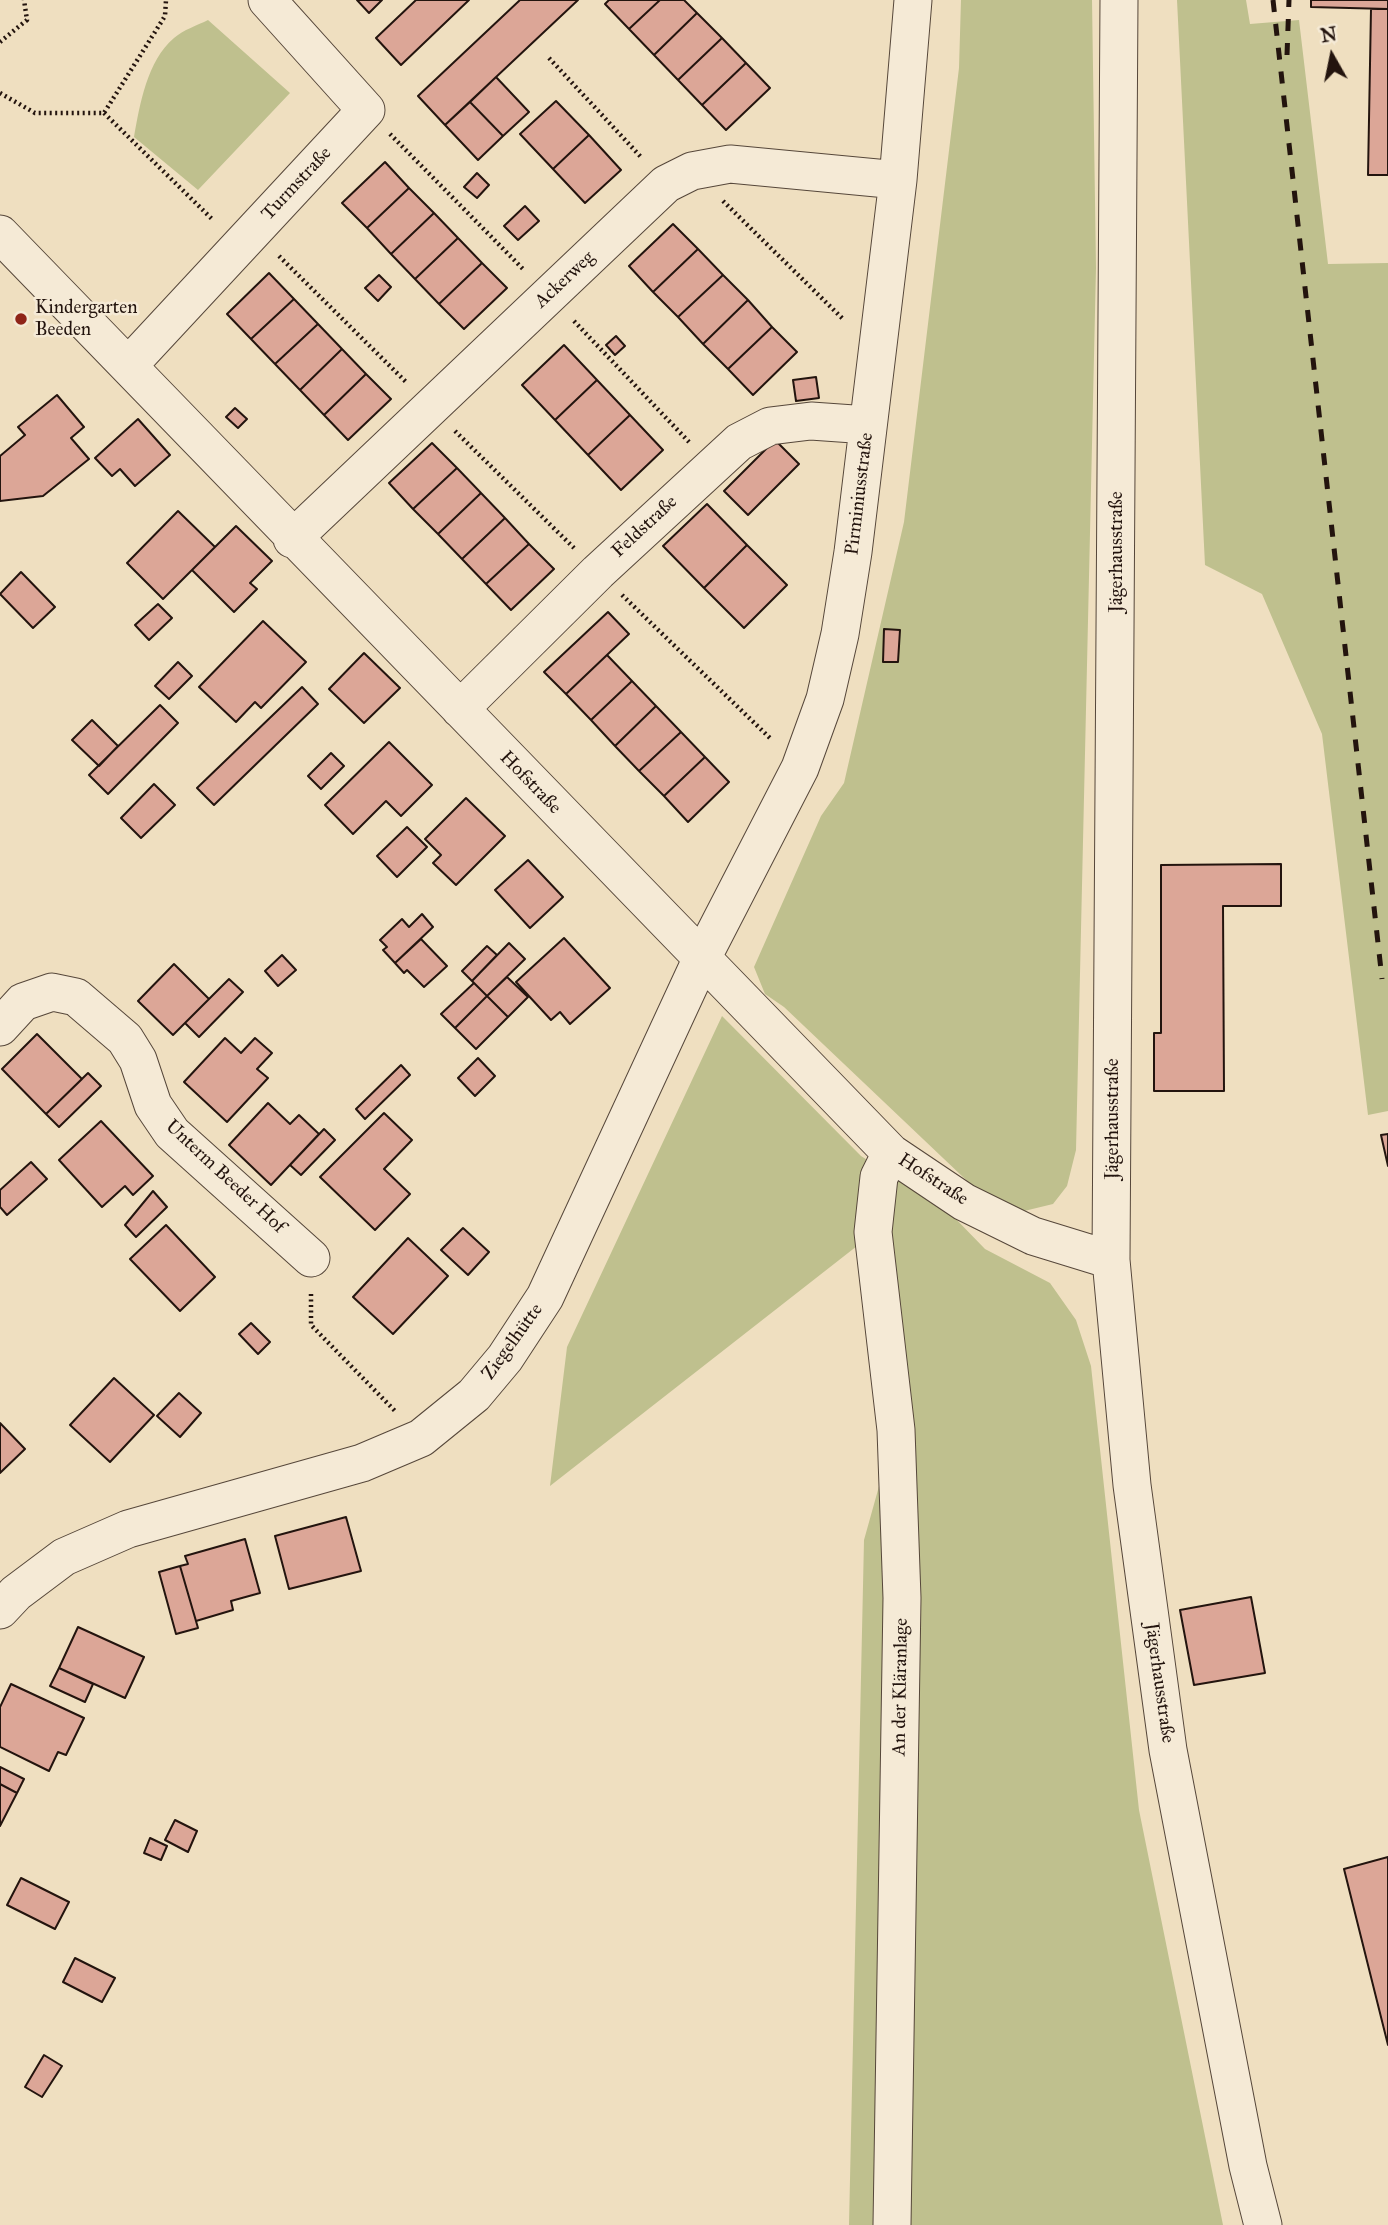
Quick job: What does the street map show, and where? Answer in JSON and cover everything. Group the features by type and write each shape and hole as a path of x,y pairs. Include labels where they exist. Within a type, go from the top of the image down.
{"street":[{"name":"Turmstraße","path":"128,366 366,110 267,0"},
{"name":"Pirminiusstraße","path":"701,960 800,768 825,699 840,634 898,180 913,0"},
{"name":"Jägerhausstraße","path":"1119,0 1111,1260 1132,1485 1168,1750 1246,2153 1263,2225"},
{"path":"679,177 730,163 898,180"},
{"name":"Ackerweg","path":"292,539 679,177"},
{"name":"Hofstraße","path":"0,234 292,539 891,1153 964,1202 1033,1236 1111,1260"},
{"name":"Feldstraße","path":"460,709 598,572 739,442 770,426 811,421 868,425"},
{"name":"Ziegelhütte","path":"5,1593 64,1557 128,1529 362,1463 421,1437 474,1395 505,1359 545,1297 701,960"},
{"name":"Unterm Beeder Hof","path":"0,1027 23,1002 52,992 76,997 125,1039 138,1060 153,1105 172,1133 311,1258"},
{"name":"An der Kläranlage","path":"891,1153 879,1177 873,1232 896,1430 902,1598 892,2225"}],"path":[{"path":"0,43 27,20 23,0"},
{"path":"104,113 165,16 166,0"},
{"path":"549,58 877,354"},
{"path":"0,93 35,113 104,113 431,407 800,768"},
{"path":"311,1258 312,1325 421,1437"}],"green space":[{"path":"961,0 1092,0 1096,268 1076,1150 1067,1186 1053,1204 1020,1212 983,1196 784,1007 765,994 754,967 821,816 844,783 904,522 959,68"},
{"path":"1177,0 1246,0 1250,24 1299,20 1328,264 1388,263 1388,1111 1368,1115 1322,734 1262,594 1205,565"},
{"path":"208,20 290,93 198,190 134,137 146,84 157,59 178,35"},
{"path":"722,1016 861,1156 951,1214 985,1249 1050,1283 1076,1320 1091,1366 1139,1810 1223,2225 849,2225 864,1540 883,1472 857,1246 550,1486 567,1347"}],"building":[{"path":"357,0 382,0 369,13"},
{"path":"416,0 469,0 401,65 376,38"},
{"path":"520,0 578,0 445,125 418,96"},
{"path":"609,0 660,0 629,29 605,4"},
{"path":"660,0 684,0 697,13 654,55 629,29"},
{"path":"1311,0 1388,0 1388,9 1311,7"},
{"path":"1371,9 1388,9 1388,175 1368,175"},
{"path":"697,13 722,38 678,80 654,55"},
{"path":"722,38 746,63 702,105 678,80"},
{"path":"746,63 770,88 726,130 702,105"},
{"path":"496,77 529,112 503,136 470,102"},
{"path":"556,101 589,135 553,169 520,134"},
{"path":"470,102 503,136 478,160 445,125"},
{"path":"589,135 621,170 585,203 553,169"},
{"path":"385,162 409,188 367,228 342,203"},
{"path":"477,173 489,185 477,198 464,187"},
{"path":"409,188 434,213 391,254 367,228"},
{"path":"525,206 539,221 518,240 504,226"},
{"path":"434,213 458,238 415,279 391,254"},
{"path":"673,224 698,249 653,292 629,266"},
{"path":"458,238 482,263 439,304 415,279"},
{"path":"698,249 723,275 678,317 653,292"},
{"path":"482,263 507,288 464,329 439,304"},
{"path":"269,273 294,299 251,339 227,314"},
{"path":"379,275 391,287 378,301 365,288"},
{"path":"723,275 748,300 703,344 678,317"},
{"path":"294,299 318,324 275,364 251,339"},
{"path":"748,300 772,327 728,369 703,344"},
{"path":"318,324 342,349 300,390 275,364"},
{"path":"772,327 797,352 753,395 728,369"},
{"path":"616,336 625,346 615,355 606,345"},
{"path":"564,345 597,380 555,420 522,385"},
{"path":"342,349 366,374 324,415 300,390"},
{"path":"366,374 391,399 348,440 324,415"},
{"path":"816,377 819,398 796,401 793,380"},
{"path":"597,380 630,415 588,455 555,420"},
{"path":"57,395 84,427 71,438 89,459 43,496 0,501 0,456 25,435 18,427"},
{"path":"235,408 247,419 238,428 226,417"},
{"path":"630,415 663,450 621,490 588,455"},
{"path":"138,419 170,455 135,486 120,469 112,476 95,458"},
{"path":"775,440 799,464 748,515 724,491"},
{"path":"432,443 457,468 413,509 389,483"},
{"path":"457,468 481,493 438,534 413,509"},
{"path":"481,493 505,518 462,559 438,534"},
{"path":"707,504 747,545 704,588 663,546"},
{"path":"178,511 215,547 163,599 127,563"},
{"path":"505,518 529,544 486,584 462,559"},
{"path":"236,526 272,561 250,583 257,589 234,612 192,570"},
{"path":"529,544 554,569 511,610 486,584"},
{"path":"747,545 787,585 744,628 704,588"},
{"path":"21,572 55,607 33,628 0,594"},
{"path":"158,604 172,618 149,640 135,625"},
{"path":"608,612 629,634 566,694 544,672"},
{"path":"263,621 306,662 261,708 255,702 236,722 199,687"},
{"path":"884,629 900,630 898,662 883,662"},
{"path":"364,653 400,688 364,723 329,689"},
{"path":"607,655 632,681 591,720 566,694"},
{"path":"178,662 192,676 169,699 155,686"},
{"path":"632,681 656,706 615,746 591,720"},
{"path":"302,687 318,704 214,805 197,788"},
{"path":"160,705 178,723 108,794 89,775"},
{"path":"656,706 681,732 639,771 615,746"},
{"path":"92,720 118,746 99,766 72,740"},
{"path":"681,732 705,757 664,796 639,771"},
{"path":"389,742 432,785 401,816 386,801 353,834 325,805"},
{"path":"331,753 344,766 321,789 308,776"},
{"path":"705,757 729,782 688,822 664,796"},
{"path":"154,784 175,805 141,838 121,818"},
{"path":"466,798 505,836 456,885 433,863 441,855 425,839"},
{"path":"407,827 427,847 397,877 377,856"},
{"path":"528,860 563,897 530,928 495,890"},
{"path":"1281,864 1281,906 1223,906 1224,1091 1154,1091 1154,1033 1161,1033 1161,865"},
{"path":"422,914 433,927 395,963 383,950 387,947 380,940 402,919 409,927"},
{"path":"564,938 610,988 570,1024 560,1012 551,1020 516,982"},
{"path":"421,939 447,966 424,987 407,970 404,973 395,963"},
{"path":"509,943 525,959 487,996 472,981"},
{"path":"487,946 497,955 472,981 462,971"},
{"path":"282,955 296,970 278,986 265,971"},
{"path":"174,964 209,999 173,1035 138,1001"},
{"path":"507,977 528,997 508,1017 487,996"},
{"path":"229,979 243,992 199,1037 185,1023"},
{"path":"474,983 487,996 455,1028 441,1014"},
{"path":"487,996 508,1017 476,1049 455,1028"},
{"path":"37,1034 82,1079 46,1114 2,1069"},
{"path":"225,1038 241,1053 255,1038 272,1053 257,1069 268,1078 227,1122 184,1082"},
{"path":"478,1058 495,1076 475,1096 458,1078"},
{"path":"401,1065 410,1075 365,1119 356,1109"},
{"path":"88,1073 101,1086 59,1127 46,1114"},
{"path":"268,1103 290,1124 299,1115 319,1134 271,1185 229,1145"},
{"path":"384,1113 412,1140 384,1169 410,1194 375,1230 320,1177"},
{"path":"101,1121 153,1176 133,1195 125,1186 102,1207 59,1160"},
{"path":"324,1129 335,1140 301,1175 290,1165"},
{"path":"1388,1134 1388,1166 1381,1135"},
{"path":"31,1162 47,1179 7,1215 0,1207 0,1190"},
{"path":"153,1191 167,1207 136,1237 125,1225"},
{"path":"166,1225 215,1277 180,1311 130,1259"},
{"path":"463,1228 489,1252 468,1275 441,1250"},
{"path":"408,1238 448,1276 393,1334 353,1297"},
{"path":"251,1323 270,1342 258,1354 239,1334"},
{"path":"114,1378 154,1415 110,1462 70,1425"},
{"path":"179,1393 201,1413 180,1437 157,1416"},
{"path":"0,1423 25,1449 0,1473"},
{"path":"346,1517 361,1571 289,1589 275,1536"},
{"path":"245,1539 260,1593 231,1601 233,1610 196,1621 180,1566 188,1564 185,1556"},
{"path":"180,1566 198,1628 176,1634 159,1572"},
{"path":"1251,1597 1265,1673 1194,1685 1180,1610"},
{"path":"78,1627 144,1657 125,1698 59,1668"},
{"path":"59,1668 93,1684 85,1702 50,1686"},
{"path":"11,1684 84,1718 66,1755 58,1752 49,1771 0,1747 0,1707"},
{"path":"0,1767 24,1779 17,1793 0,1784"},
{"path":"0,1784 17,1793 0,1826"},
{"path":"175,1820 197,1831 188,1852 165,1840"},
{"path":"150,1838 167,1846 161,1860 144,1853"},
{"path":"1388,1857 1388,2045 1344,1869"},
{"path":"21,1878 69,1902 55,1929 7,1905"},
{"path":"75,1958 115,1978 102,2002 63,1982"},
{"path":"44,2055 62,2066 42,2097 25,2087"}],"railway":[{"path":"1273,0 1382,979"},
{"path":"1287,55 1289,0"}],"place":[{"name":"Kindergarten Beeden","path":"21,319"}]}
